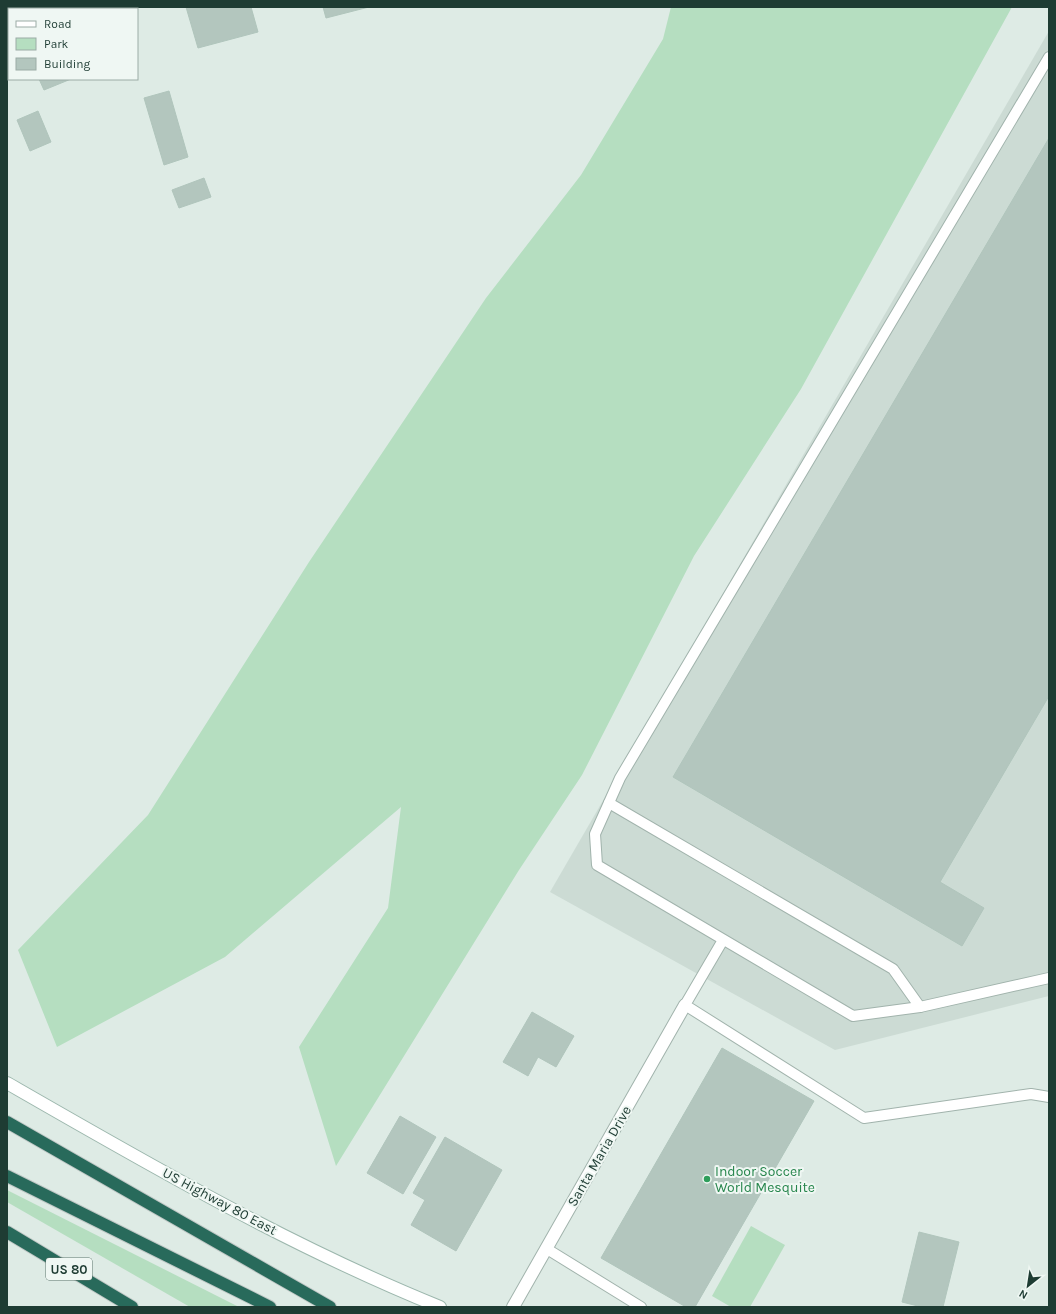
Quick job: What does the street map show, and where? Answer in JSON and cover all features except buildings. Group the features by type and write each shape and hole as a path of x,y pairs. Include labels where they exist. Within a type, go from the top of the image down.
{"highway":[{"path":"7,1122 330,1307"},
{"path":"7,1176 270,1307"},
{"name":"US 80","path":"7,1232 132,1307"}],"main road":[{"name":"Santa Maria Drive","path":"513,1307 685,1005"},
{"name":"US Highway 80 East","path":"7,1082 242,1215 386,1285 440,1307"}],"lane":[{"path":"1049,57 620,778 595,834 597,865 853,1016 920,1007 1049,978"},
{"path":"609,803 893,970 920,1007"},
{"path":"723,940 685,1005 864,1118 1031,1094 1049,1097"},
{"path":"547,1249 641,1307"}],"shaded area":[{"path":"1049,31 1049,996 835,1050 550,892"}],"green space":[{"path":"671,7 1012,7 801,389 694,556 582,775 519,870 336,1166 299,1047 388,908 401,807 225,957 57,1047 18,950 148,815 309,562 486,298 581,175 663,39"},
{"path":"7,1190 239,1307 190,1307 7,1202"},
{"path":"751,1226 785,1245 750,1307 731,1307 712,1296"}],"place":[{"name":"Indoor Soccer World Mesquite","path":"707,1179"}]}
